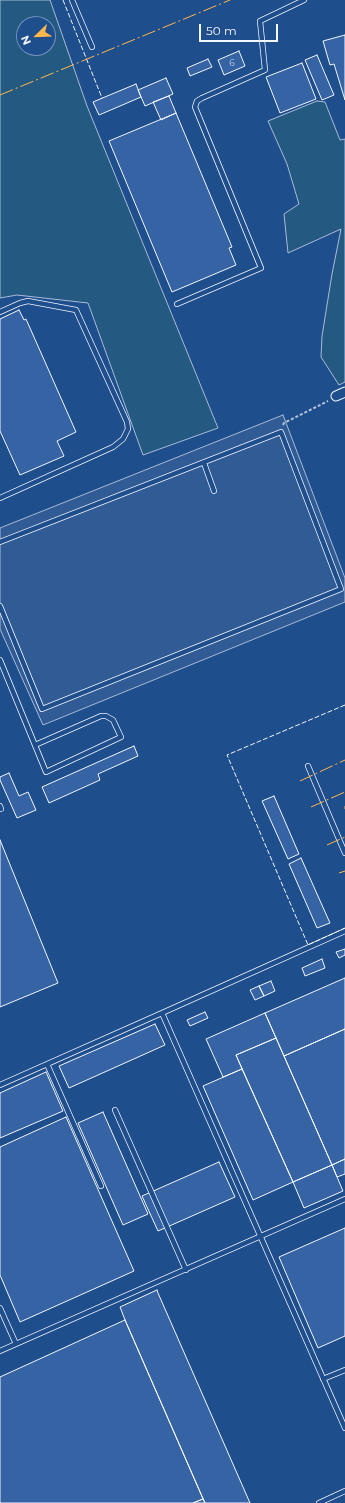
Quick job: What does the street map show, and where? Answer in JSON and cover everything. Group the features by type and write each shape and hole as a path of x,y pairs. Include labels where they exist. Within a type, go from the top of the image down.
{"street":[{"path":"336,396 345,392"}],"lane":[{"path":"72,0 92,47"},
{"path":"177,304 261,268 195,107 197,101 202,98 265,70 260,21 304,0"},
{"path":"0,312 28,301 76,310 127,422 128,429 124,439 113,447 0,498"},
{"path":"0,542 281,432 341,589 42,709 0,606"},
{"path":"204,463 214,491"},
{"path":"0,660 46,772 121,737 113,720 106,716 101,716 35,745"},
{"path":"308,766 345,853"},
{"path":"0,1085 345,931"},
{"path":"162,1014 345,1428"},
{"path":"47,1064 101,1186"},
{"path":"115,1110 186,1270"},
{"path":"0,1352 345,1199"},
{"path":"0,1308 16,1344"},
{"path":"323,1379 345,1370"},
{"path":"319,1503 345,1491"}],"path":[{"path":"281,432 284,423 336,396"}],"shaded area":[{"path":"0,0 50,0 56,16 16,16 16,56 56,56 56,17 87,106 218,428 143,455 88,303 17,295 0,298"},
{"path":"317,101 325,102 340,140 345,139 345,382 339,385 321,357 322,336 341,229 288,253 284,214 299,204 287,164 268,121"},
{"path":"283,415 345,578 345,602 43,725 0,629 0,528"}],"building":[{"path":"345,35 345,100 334,64 330,65 323,41"},
{"path":"239,51 245,66 224,75 218,60"},
{"path":"317,55 334,95 322,100 305,60"},
{"path":"208,59 212,67 190,76 187,68"},
{"path":"302,63 316,99 280,113 266,77"},
{"path":"166,78 173,94 145,106 138,90"},
{"path":"136,84 141,97 99,115 93,102"},
{"path":"169,96 176,113 161,120 153,102"},
{"path":"176,113 232,247 229,248 236,265 172,292 109,141"},
{"path":"19,310 24,320 26,319 76,432 57,441 64,456 20,475 0,431 0,319"},
{"path":"134,746 138,756 98,774 100,780 49,803 42,787"},
{"path":"9,773 19,796 28,792 36,810 17,818 0,780 0,777"},
{"path":"274,796 299,854 288,859 262,801"},
{"path":"0,840 58,983 0,1007"},
{"path":"301,858 330,923 317,928 289,864"},
{"path":"345,949 345,955 339,958 336,952"},
{"path":"322,959 325,968 305,976 302,968"},
{"path":"345,978 345,1029 284,1056 265,1013"},
{"path":"271,981 275,991 264,996 259,986"},
{"path":"259,986 264,996 255,1000 250,990"},
{"path":"205,1012 208,1018 190,1026 187,1020"},
{"path":"265,1013 276,1038 236,1055 242,1069 223,1077 206,1039"},
{"path":"155,1024 165,1045 69,1088 59,1066"},
{"path":"345,1029 345,1159 332,1165 284,1056"},
{"path":"276,1038 332,1165 293,1182 236,1055"},
{"path":"242,1069 293,1182 253,1200 203,1086"},
{"path":"46,1072 63,1111 0,1138 0,1093"},
{"path":"103,1112 148,1214 123,1225 78,1123"},
{"path":"66,1117 134,1271 20,1322 0,1275 0,1147"},
{"path":"345,1159 345,1174 337,1177 332,1165"},
{"path":"219,1162 235,1197 158,1231 142,1196"},
{"path":"332,1165 343,1191 304,1208 293,1182"},
{"path":"345,1228 345,1336 318,1348 279,1257"},
{"path":"157,1290 250,1503 205,1503 125,1320 120,1307"},
{"path":"125,1320 203,1499 193,1503 0,1503 0,1377"},
{"path":"203,1499 205,1503 193,1503"}],"fence":[{"path":"63,0 102,98"},
{"path":"345,705 227,755 308,945 345,928"}],"power":[{"path":"0,95 230,0"},
{"path":"300,781 345,760"},
{"path":"311,807 345,792"},
{"path":"327,845 345,837"},
{"path":"339,873 345,871"}]}
